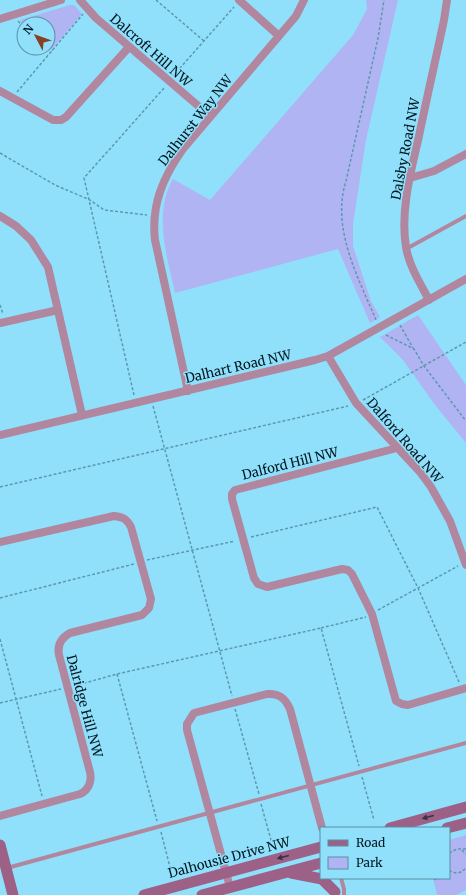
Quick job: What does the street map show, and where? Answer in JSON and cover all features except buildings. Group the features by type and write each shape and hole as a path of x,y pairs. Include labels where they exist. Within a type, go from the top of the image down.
{"street":[{"path":"0,19 61,0"},
{"name":"Dalcroft Hill NW","path":"80,0 88,10 129,47 210,116"},
{"name":"Dalhurst Way NW","path":"188,391 157,249 154,215 158,194 172,164 210,116 296,16 304,0"},
{"name":"Dalsby Road NW","path":"429,300 413,271 406,249 405,213 410,178 447,0"},
{"path":"237,3 279,36"},
{"path":"0,91 53,120 61,120 129,47"},
{"path":"410,178 434,171 466,154"},
{"path":"0,216 24,233 40,253 48,267 82,415"},
{"name":"Dalhart Road NW","path":"0,435 188,391 328,356 466,279"},
{"path":"2,319 58,310"},
{"name":"Dalford Road NW","path":"328,356 356,403 420,472 441,503 463,565"},
{"name":"Dalford Hill NW","path":"397,448 235,490 232,494 232,499 254,578 258,584 267,587 342,569 348,570 352,574 372,614 396,701 408,705 463,686"},
{"name":"Dalridge Hill NW","path":"0,542 114,516 120,516 129,522 131,527 151,600 149,608 142,615 70,633 62,638 59,645 59,655 90,772 91,782 87,789 80,794 0,816"},
{"path":"230,887 187,724 190,717 198,711 274,693 284,698 290,709 322,827"},
{"path":"394,827 466,807"},
{"path":"450,827 466,823"},
{"path":"0,845 13,895"},
{"name":"Dalhousie Drive NW","path":"144,895 320,847"},
{"path":"202,895 320,863"},
{"path":"285,872 320,879"},
{"path":"322,879 338,894"}],"lane":[{"path":"406,249 466,216"},
{"path":"6,868 466,743"},
{"path":"331,879 338,894 344,889 342,879"}],"path":[{"path":"156,0 204,41"},
{"path":"376,320 346,245 341,213 341,196 346,181 378,38 384,0"},
{"path":"174,76 237,3"},
{"path":"56,46 88,10"},
{"path":"12,97 48,56"},
{"path":"134,395 84,178 164,87"},
{"path":"0,153 55,185 90,200 104,210 147,215"},
{"path":"0,304 2,319"},
{"path":"399,325 424,366 466,421"},
{"path":"386,335 414,349"},
{"path":"0,487 348,406 466,342"},
{"path":"153,406 273,847"},
{"path":"249,538 377,508 418,588 463,686"},
{"path":"147,560 237,540"},
{"path":"0,598 136,563"},
{"path":"377,610 463,565"},
{"path":"73,686 117,674 366,617"},
{"path":"321,628 374,820"},
{"path":"0,639 43,798"},
{"path":"117,674 172,874"},
{"path":"0,703 61,689"},
{"path":"450,853 466,849"},
{"path":"461,850 466,854"},
{"path":"450,870 457,873 462,872 466,868"}],"green space":[{"path":"366,0 398,0 366,140 353,224 353,246 371,301 380,317 370,323 338,249 175,293 166,250 163,221 167,192 173,179 210,200 353,35 367,9"},
{"path":"70,5 74,5 82,14 56,44 56,16 33,16"},
{"path":"418,315 466,385 466,443 435,405 403,360 380,337"},
{"path":"466,835 466,890 456,895 437,895 433,879 450,879 450,840"}]}
